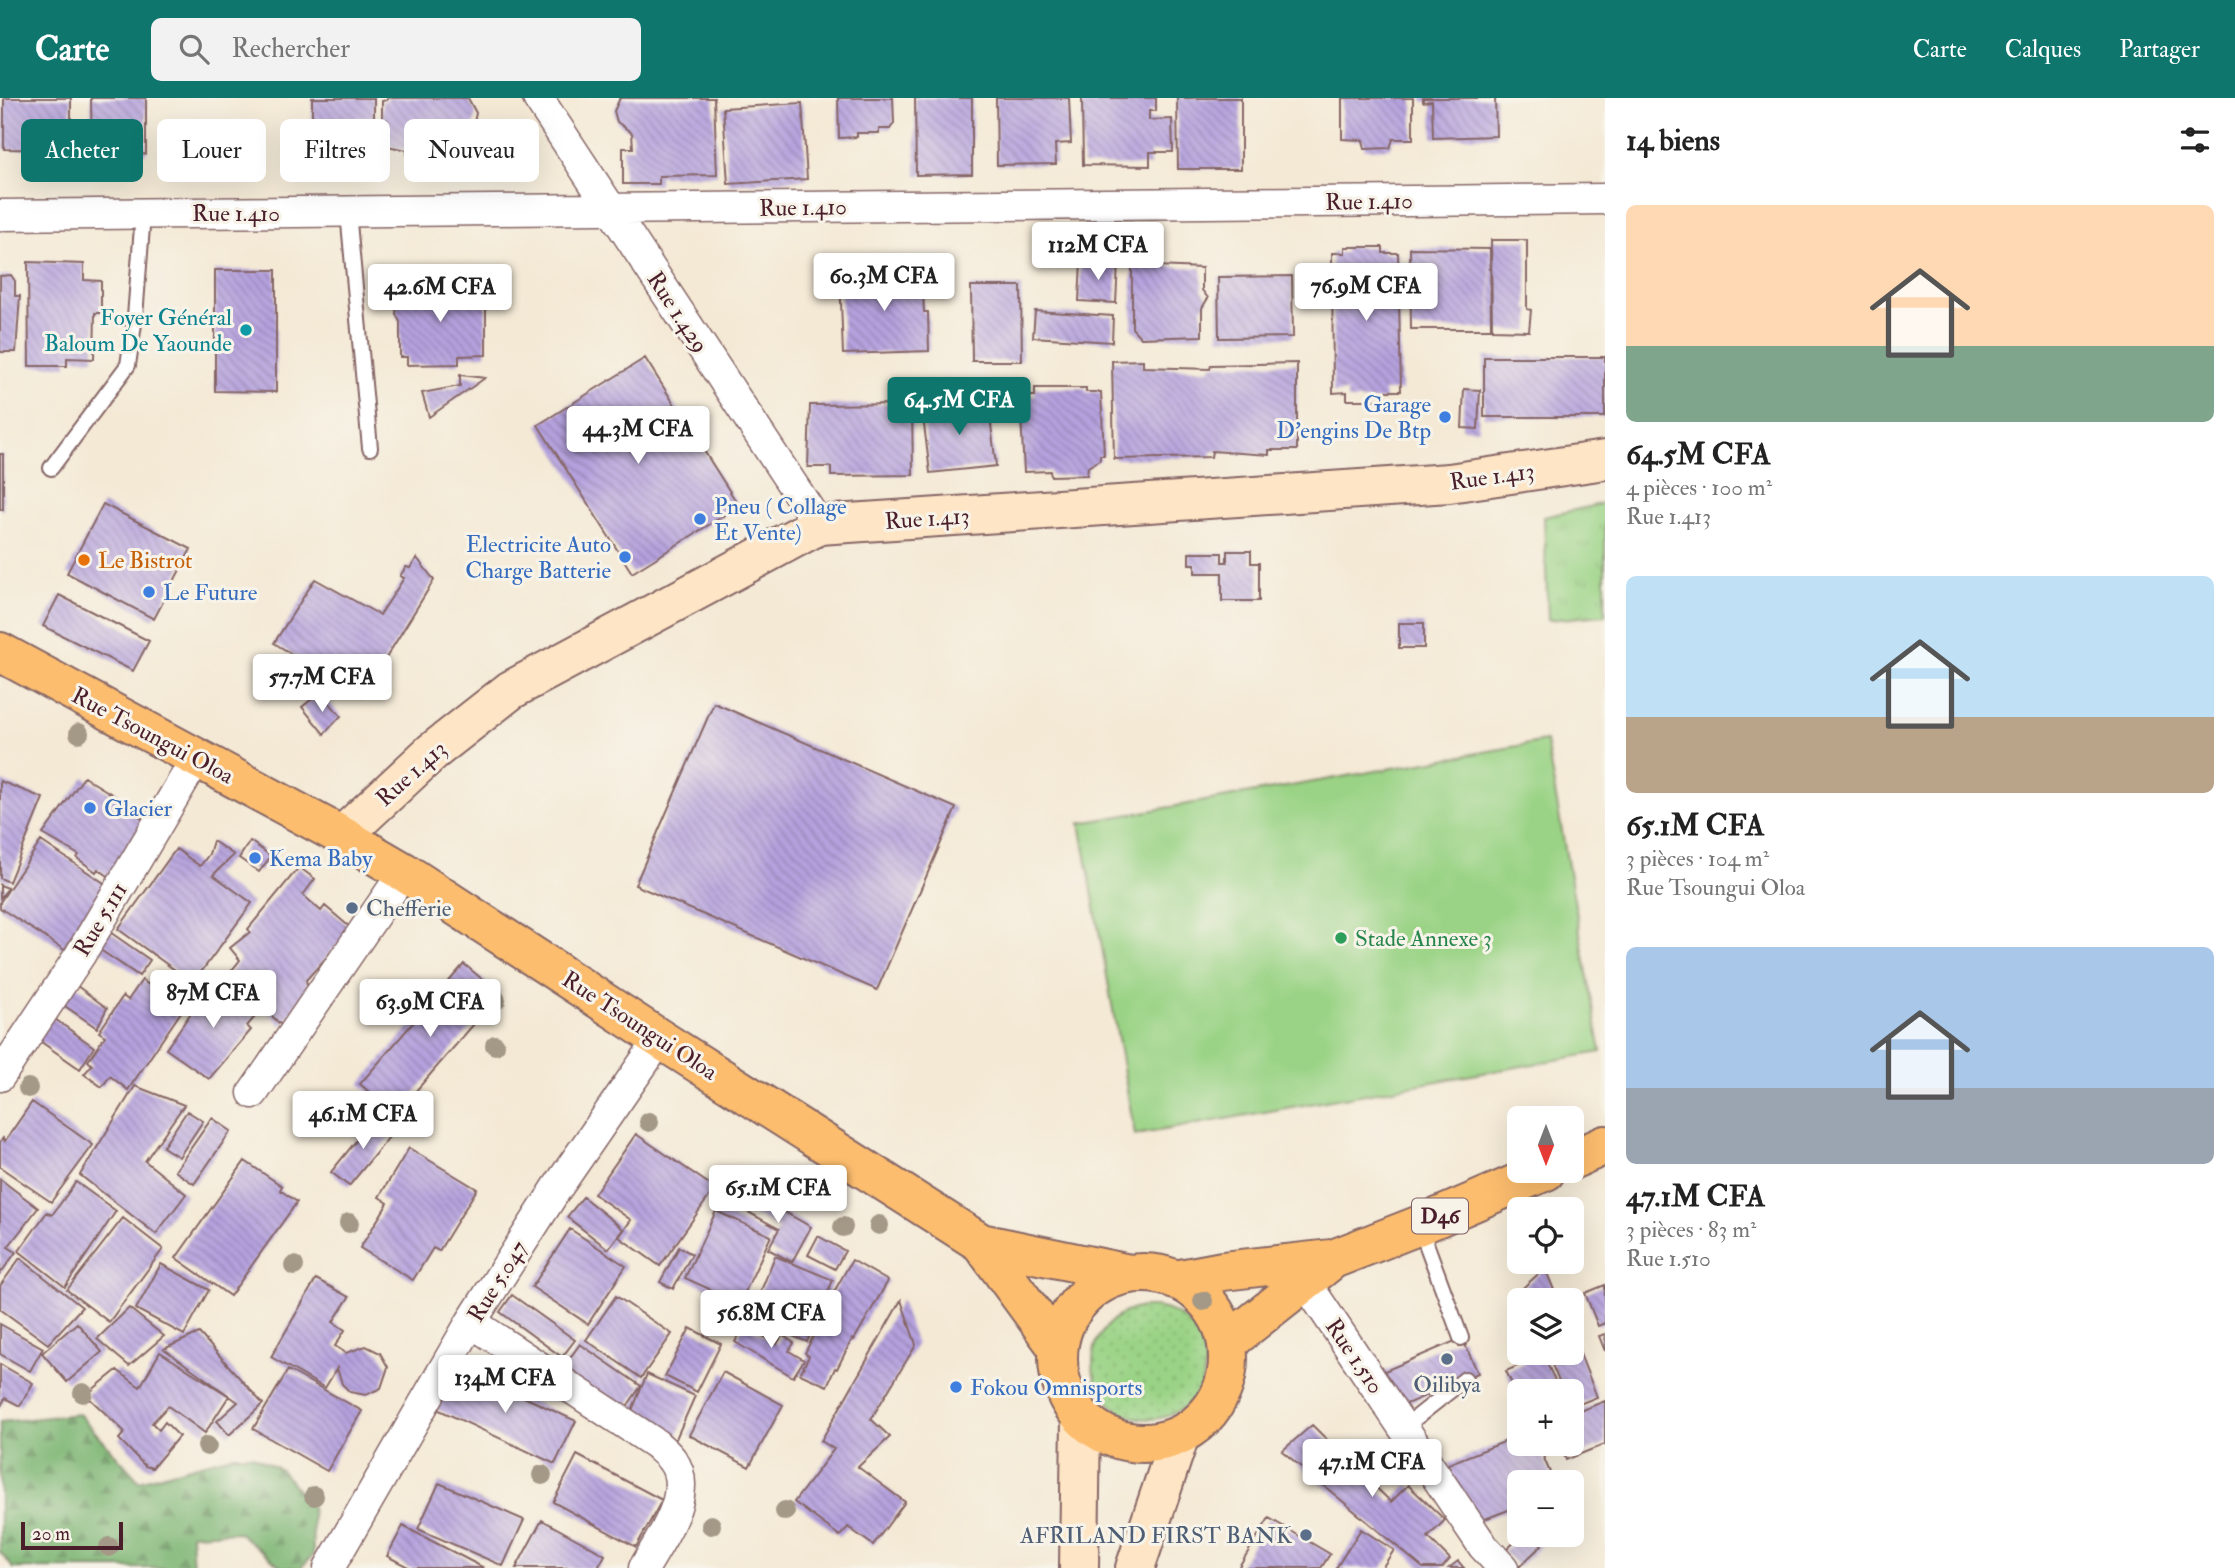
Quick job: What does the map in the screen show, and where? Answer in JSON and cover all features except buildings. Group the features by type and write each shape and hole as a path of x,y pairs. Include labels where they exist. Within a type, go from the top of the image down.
{"main road":[{"name":"Rue Tsoungui Oloa","path":"0,652 404,872 981,1243"},
{"path":"1584,1155 1605,1146"},
{"name":"D46","path":"1227,1343 1319,1270 1518,1183"},
{"path":"981,1243 1130,1275 1153,1274 1175,1280 1199,1294 1217,1316 1227,1343 1227,1374 1216,1404 1194,1427 1155,1443 1128,1442 1102,1433 1081,1417 1067,1397 1059,1373 1058,1348 1066,1322 1082,1299 1104,1283 1130,1275"},
{"path":"981,1243 1058,1348"},
{"name":"D46","path":"1175,1280 1223,1270 1319,1270"}],"street":[{"name":"Rue 1.429","path":"538,98 819,525"},
{"name":"Rue 1.410","path":"0,215 1605,199"},
{"name":"Rue 1.413","path":"342,836 432,752 511,690 819,525 1449,483 1605,460"},
{"name":"Rue 5.111","path":"0,1076 80,955 196,759"},
{"path":"253,1093 404,872"},
{"name":"Rue 5.047","path":"329,1568 471,1322 556,1188 660,1039"},
{"name":"Rue 1.510","path":"1319,1270 1403,1428 1483,1546 1503,1568"},
{"path":"471,1322 656,1444 673,1461 682,1484 673,1517 644,1568"},
{"path":"1079,1568 1081,1417"},
{"path":"1135,1568 1180,1435"}],"lane":[{"path":"348,212 370,448"},
{"path":"51,468 128,365 135,317 143,214"},
{"path":"1420,1225 1461,1338"},
{"path":"1403,1428 1465,1379"}],"green space":[{"path":"1605,503 1605,615 1548,620 1544,517"},
{"name":"Stade Annexe 3","path":"1546,741 1601,1052 1135,1135 1080,823"},
{"path":"1149,1307 1170,1311 1189,1323 1201,1342 1205,1363 1201,1384 1189,1403 1170,1415 1149,1419 1128,1415 1109,1403 1097,1384 1093,1363 1097,1342 1109,1323 1128,1311"},
{"path":"79,1414 139,1481 234,1455 252,1455 281,1470 312,1507 313,1555 301,1568 283,1568 238,1532 191,1534 193,1568 13,1568 0,1552 0,1422"}],"place":[{"name":"Foyer Général Baloum De Yaounde","path":"246,330"},
{"name":"Garage D'engins De Btp","path":"1445,417"},
{"name":"Pneu ( Collage Et Vente)","path":"700,519"},
{"name":"Electricite Auto Charge Batterie","path":"625,557"},
{"name":"Le Bistrot","path":"84,560"},
{"name":"Le Future","path":"149,592"},
{"name":"Glacier","path":"90,808"},
{"name":"Kema Baby","path":"255,858"},
{"name":"Chefferie","path":"352,908"},
{"name":"Stade Annexe 3","path":"1341,938"},
{"name":"Oilibya","path":"1447,1359"},
{"name":"Fokou Omnisports","path":"956,1387"},
{"name":"AFRILAND FIRST BANK","path":"1306,1535"}]}
